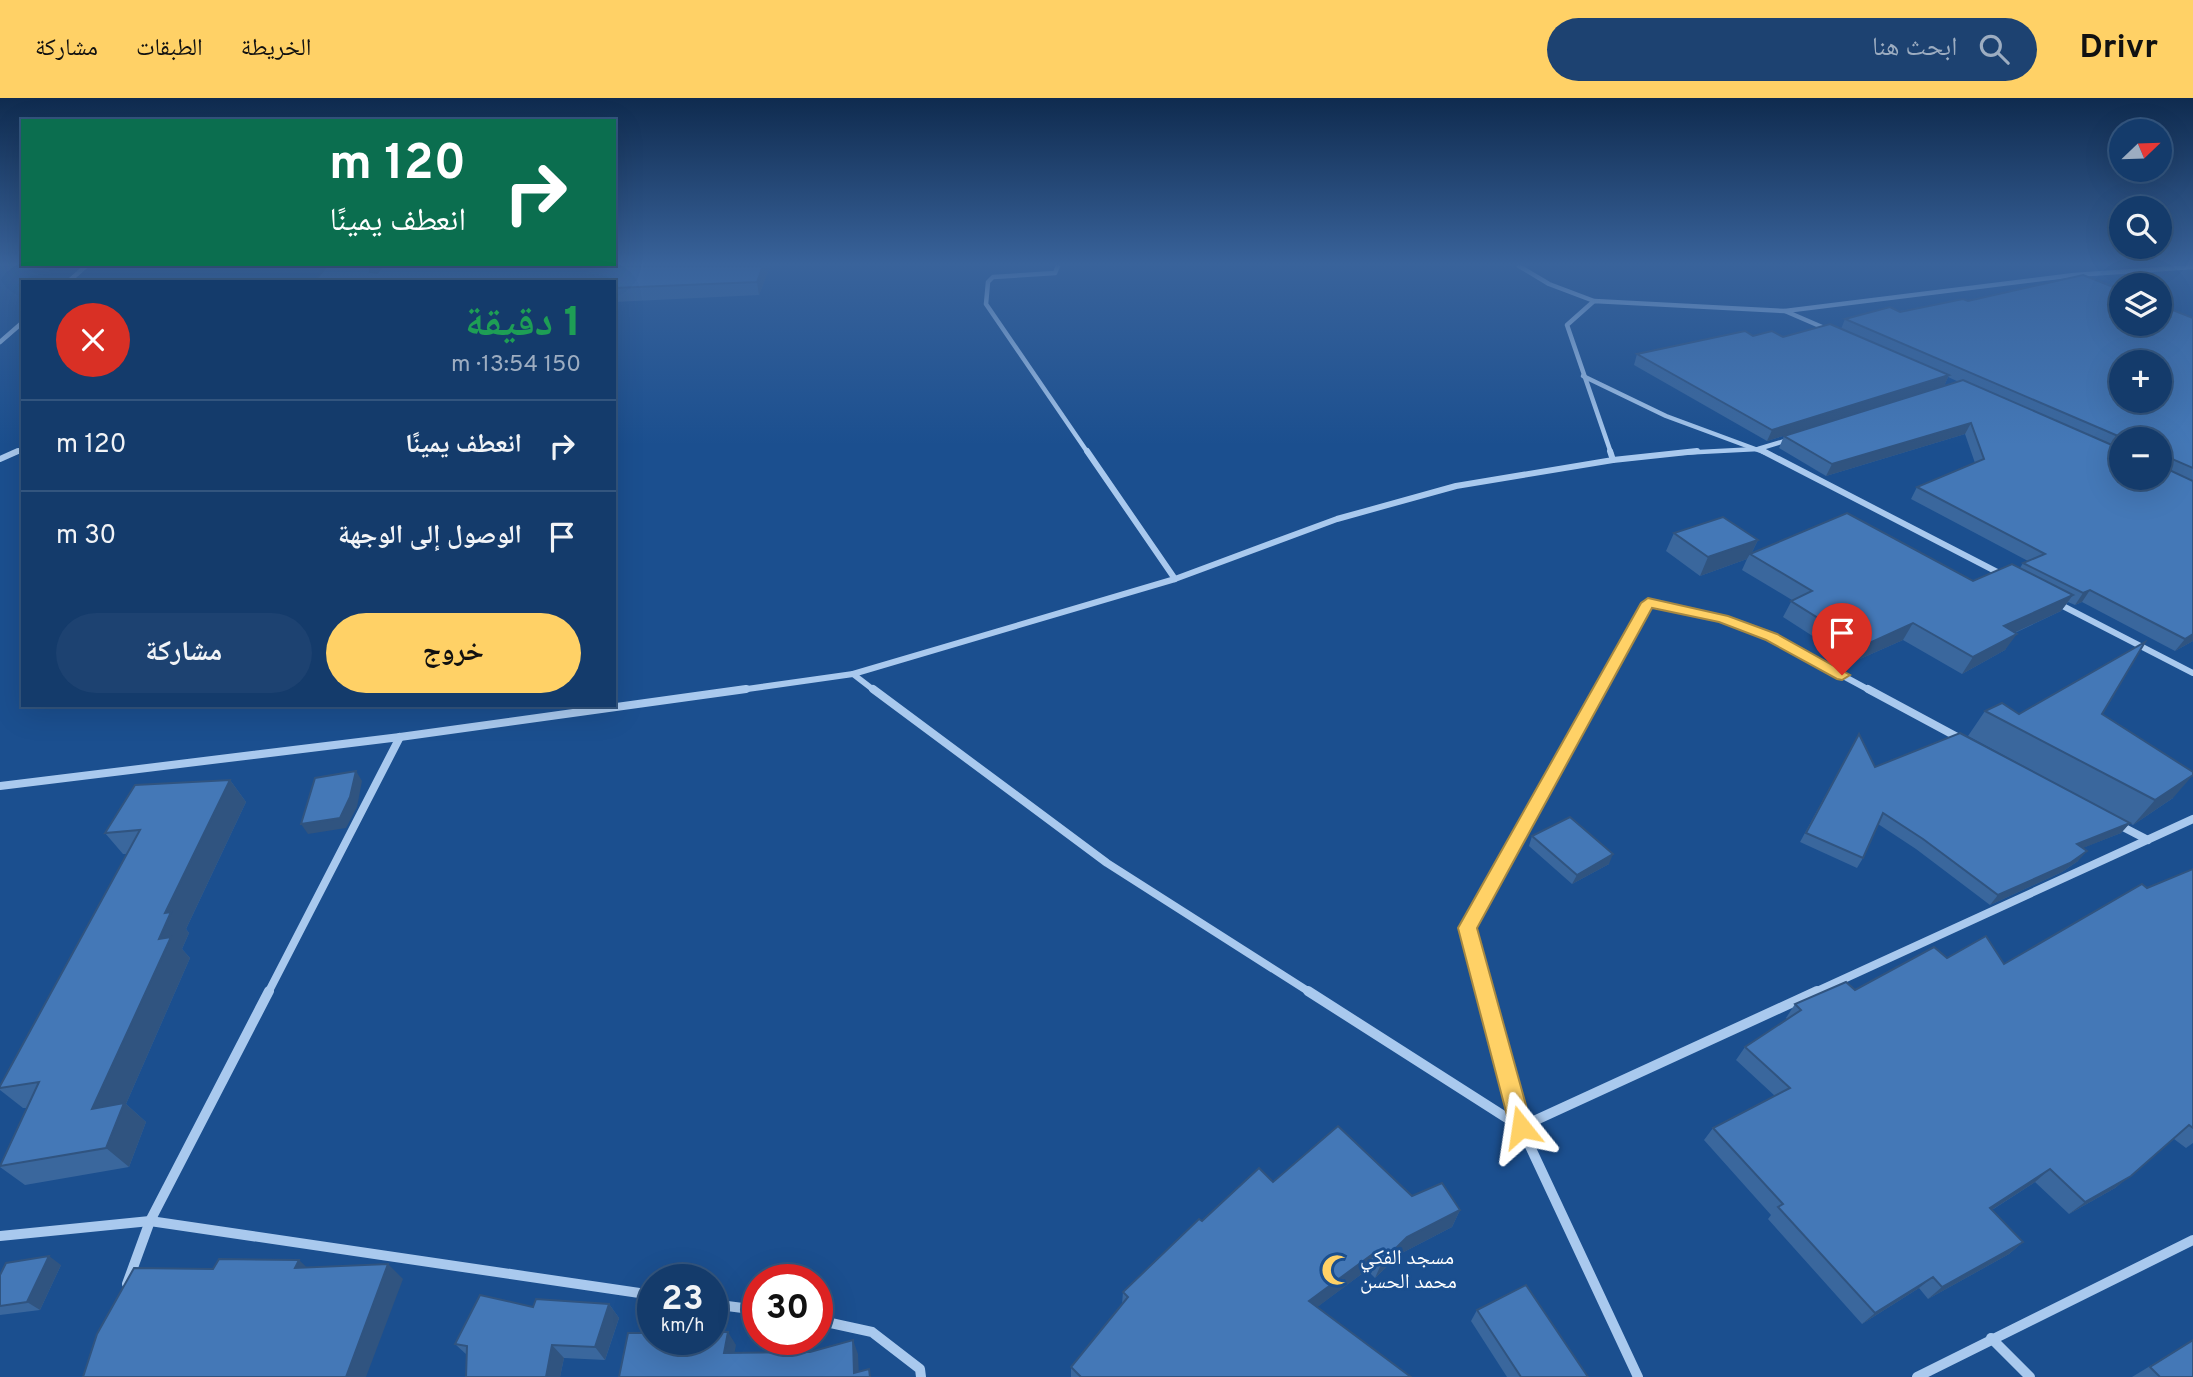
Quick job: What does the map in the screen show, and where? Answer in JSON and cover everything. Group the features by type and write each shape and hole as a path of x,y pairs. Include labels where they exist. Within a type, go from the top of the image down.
{"street":[{"path":"0,342 19,326"},
{"path":"1001,326 1175,579"},
{"path":"1567,326 1613,460"},
{"path":"1818,326 1833,332"},
{"path":"1583,376 1666,416 1758,449 2006,577"},
{"path":"616,707 853,674 1175,579 1337,519 1430,493 1613,460 1699,450 1758,449 1797,437"},
{"path":"0,459 21,450"},
{"path":"2044,596 2193,673"},
{"path":"1638,1377 1521,1127 1467,928 1648,603 1723,619 1772,637 1966,742"},
{"path":"853,674 1107,863 1521,1127"},
{"path":"0,786 400,737 616,707"},
{"path":"122,1299 150,1221 400,737"},
{"path":"1521,1127 2193,819"},
{"path":"2111,821 2148,841"},
{"path":"0,1236 150,1221 637,1293"},
{"path":"1917,1377 2193,1240"},
{"path":"833,1323 872,1332 920,1369 921,1377"},
{"path":"1991,1338 2031,1377"}],"building":[{"path":"1824,326 1834,326 1949,375 1772,430 1637,354 1745,331 1753,336 1772,331 1783,337"},
{"path":"1861,326 2109,326 2109,336 2172,336 2172,326 2193,326 2193,468 2172,459 2172,427 2109,427 2109,432"},
{"path":"1963,380 2109,444 2109,490 2172,490 2172,471 2193,481 2193,634 2185,639 2090,590 2083,593 2023,563 2045,554 1917,487 1984,459 1971,423 1832,464 1784,436"},
{"path":"1847,513 1973,581 2012,564 2073,595 2004,626 2017,634 1973,657 1913,623 1863,646 1791,601 1812,591 1750,554"},
{"path":"1723,517 1758,540 1708,557 1674,533"},
{"path":"2145,642 2102,714 2193,772 2193,775 2155,800 1985,711 2002,703 2019,714"},
{"path":"1960,733 2130,823 2077,844 2087,851 2070,863 1998,895 1883,813 1863,858 1806,833 1859,734 1875,767"},
{"path":"356,771 350,797 340,818 301,824 315,778"},
{"path":"230,780 165,913 171,912 159,939 171,937 92,1109 124,1103 106,1148 0,1166 39,1082 0,1086 140,830 105,833 135,785"},
{"path":"1570,817 1613,854 1577,875 1532,836"},
{"path":"2193,869 2193,1128 2189,1125 2131,1176 2085,1202 2050,1169 1990,1208 2023,1242 1942,1287 1933,1277 1875,1313 1778,1207 1783,1204 1713,1128 1790,1088 1745,1047 1801,1010 1795,1004 1846,982 1855,990 1934,947 1947,958 1986,936 2004,964 2142,884 2147,888"},
{"path":"1338,1126 1412,1196 1442,1183 1460,1210 1407,1237 1382,1262 1374,1253 1309,1301 1411,1377 1081,1377 1071,1367 1128,1297 1123,1292 1199,1219 1202,1221 1259,1168 1273,1182"},
{"path":"49,1256 27,1302 0,1306 0,1275 6,1263"},
{"path":"219,1259 299,1260 295,1268 388,1264 346,1377 83,1377 97,1334 134,1268 213,1269"},
{"path":"1526,1285 1588,1377 1521,1377 1477,1310"},
{"path":"480,1295 533,1307 536,1299 609,1304 595,1347 552,1345 546,1377 466,1377 467,1346 455,1344"},
{"path":"628,1333 637,1333 637,1355 742,1353 742,1355 833,1355 833,1346 853,1340 854,1373 869,1369 870,1377 619,1377"},
{"path":"2193,1340 2193,1377 2160,1377 2150,1367"}],"place":[{"name":"مسجد الفكي محمد الحسن","path":"1337,1270"}],"route":[{"path":"1521,1127 1467,928 1648,603 1723,619 1772,637 1842,675"}]}
